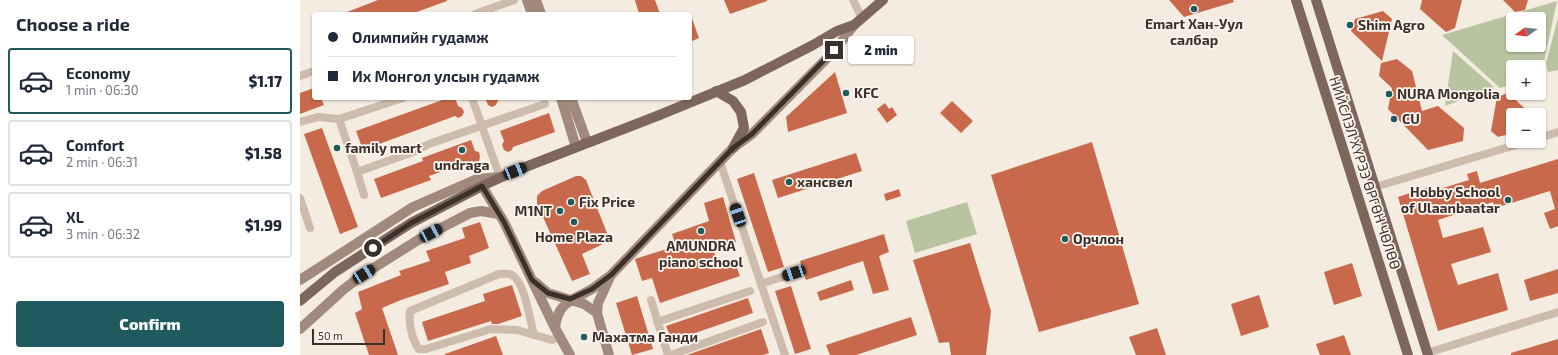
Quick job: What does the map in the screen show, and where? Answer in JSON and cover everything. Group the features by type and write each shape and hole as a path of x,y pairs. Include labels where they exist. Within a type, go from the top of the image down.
{"main road":[{"path":"527,0 531,12"},
{"path":"536,0 539,12"},
{"path":"557,332 556,318 570,299 592,289 611,275 733,148 752,134 834,50 858,21 884,0"},
{"name":"НИЙСЛЭЛ ХҮРЭЭ ӨРГӨН ЧӨЛӨӨ","path":"1296,0 1408,355"},
{"name":"НИЙСЛЭЛ ХҮРЭЭ ӨРГӨН ЧӨЛӨӨ","path":"1316,0 1426,354"},
{"path":"300,301 335,272 411,223 482,186 500,177 657,116 768,69 858,21"},
{"path":"716,91 732,101 741,112 744,128 733,148"},
{"path":"562,100 576,147"},
{"path":"572,100 587,142"},
{"path":"300,280 413,207 477,178 500,177"},
{"path":"482,186 499,214 557,332 570,355"},
{"path":"300,329 344,289 364,274 418,240 470,213 481,211 499,214"},
{"path":"609,355 597,313 598,303 611,275"},
{"path":"532,280 548,293 584,304 597,313"}],"street":[{"path":"481,12 514,0"},
{"path":"853,0 858,21"},
{"path":"300,76 312,72"},
{"path":"300,122 318,117 339,119 397,100"},
{"path":"473,100 500,177"},
{"path":"357,172 413,152 429,144 545,104"},
{"path":"339,119 364,196"},
{"path":"1546,136 1558,132"},
{"path":"1375,187 1506,148"},
{"path":"720,162 785,355"},
{"path":"300,198 310,228"},
{"path":"761,284 794,273"},
{"path":"534,335 524,294 517,279 511,274 499,274 410,311 409,317 414,343 419,349 426,349 490,329 517,330 534,335 552,340 557,332"},
{"path":"658,322 750,291"},
{"path":"651,300 668,355"},
{"path":"1426,354 1558,312"},
{"path":"671,355 764,322"}],"green space":[{"path":"1557,1 1544,60 1506,60 1506,86 1500,88 1442,35 1506,16 1506,52 1546,52 1546,12 1520,12"},
{"path":"1558,18 1558,70 1548,72 1546,63"},
{"path":"1453,51 1494,87 1445,106"},
{"path":"967,202 977,234 915,253 906,221"}],"building":[{"path":"378,0 447,0 417,12 347,12"},
{"path":"635,0 655,0 659,12 638,12"},
{"path":"724,0 767,0 767,1 730,14"},
{"name":"Emart Хан-Уул салбар","path":"1169,0 1233,0 1234,2 1184,17"},
{"path":"1422,0 1462,0 1455,28 1446,32 1420,9"},
{"path":"1503,0 1528,0 1525,10 1515,12"},
{"path":"1383,11 1392,19 1382,61 1351,31 1355,19"},
{"path":"692,19 699,38 692,41"},
{"path":"1397,59 1412,71 1422,111 1438,106 1464,128 1463,141 1428,150 1388,109 1392,88 1379,76 1381,63"},
{"path":"835,72 847,113 788,132 786,117"},
{"path":"312,89 312,100 322,100 324,105 300,114 300,93"},
{"path":"1506,94 1506,100 1516,100 1524,108 1506,108 1506,135 1498,137 1491,131 1497,97"},
{"path":"442,100 456,100 458,106 462,108 464,112 462,116 458,118 455,116 363,150 356,131"},
{"path":"486,100 498,100 496,105 492,107 488,105"},
{"path":"952,101 973,121 961,133 940,113"},
{"path":"885,103 889,109 892,107 897,115 887,123 877,109"},
{"path":"549,113 555,132 513,147 512,150 508,152 504,150 502,145 504,141 500,131"},
{"path":"322,128 358,227 340,234 304,134"},
{"path":"471,140 475,151 479,152 479,161 472,161 429,176 431,180 381,198 374,179 423,161 422,158"},
{"name":"Орчлон","path":"1092,142 1139,304 1039,332 991,175"},
{"path":"856,153 862,171 778,198 772,180"},
{"path":"1558,159 1558,226 1550,229 1544,213 1555,209 1550,191 1495,208 1493,202 1438,220 1443,238 1483,227 1491,252 1451,264 1458,285 1498,273 1508,310 1438,331 1398,197 1428,187 1430,192 1469,180 1467,174 1477,171 1480,183"},
{"path":"754,173 784,267 768,272 737,179"},
{"name":"Home Plaza","path":"576,176 581,176 586,180 607,233 601,245 582,254 590,274 572,281 537,204 537,196 542,191"},
{"path":"899,189 901,196 886,201 884,194"},
{"path":"723,197 736,242 713,249 719,265 734,260 740,276 660,303 652,278 642,281 635,259 676,246 672,234 709,221 704,203"},
{"path":"480,222 489,248 469,256 471,263 445,272 449,284 382,308 398,355 369,355 355,313 362,309 358,292 401,275 399,271 430,261 426,251 465,238 462,228"},
{"path":"884,234 889,252 879,256 889,290 873,294 863,261 806,280 800,261"},
{"path":"970,243 991,311 986,355 951,355 949,342 939,343 913,260"},
{"path":"1352,263 1362,296 1334,305 1324,272"},
{"path":"1558,269 1558,293 1530,301 1524,280"},
{"path":"851,280 854,290 820,301 817,292"},
{"path":"512,285 522,316 498,324 492,324 491,321 428,341 422,322 485,301 483,294"},
{"path":"791,286 811,349 795,354 775,291"},
{"path":"1259,295 1269,327 1241,336 1231,304"},
{"path":"637,296 653,349 632,355 616,303"},
{"path":"748,298 753,313 672,341 666,326"},
{"path":"911,317 917,335 856,355 830,355 826,345"},
{"path":"1157,328 1166,355 1136,355 1129,337"},
{"path":"761,329 769,353 763,355 687,355"},
{"path":"1344,335 1351,355 1320,355 1316,344"},
{"path":"496,336 503,355 445,355 445,354"},
{"path":"1558,339 1558,355 1511,355 1511,353"}],"place":[{"name":"Emart Хан-Уул салбар","path":"1194,9"},
{"name":"Shim Agro","path":"1350,25"},
{"name":"KFC","path":"846,93"},
{"name":"NURA Mongolia","path":"1389,94"},
{"name":"CU","path":"1394,119"},
{"name":"family mart","path":"337,148"},
{"name":"undraga","path":"462,150"},
{"name":"хансвел","path":"789,182"},
{"name":"Hobby School of Ulaanbaatar","path":"1508,200"},
{"name":"Fix Price","path":"571,202"},
{"name":"M1NT","path":"560,211"},
{"name":"Home Plaza","path":"574,222"},
{"name":"AMUNDRA piano school","path":"701,231"},
{"name":"Орчлон","path":"1065,239"},
{"name":"Махатма Ганди","path":"584,337"}],"route":[{"path":"373,248 411,223 482,186 504,222 532,280 548,293 570,299 592,289 611,275 733,148 752,134 834,50"}]}
